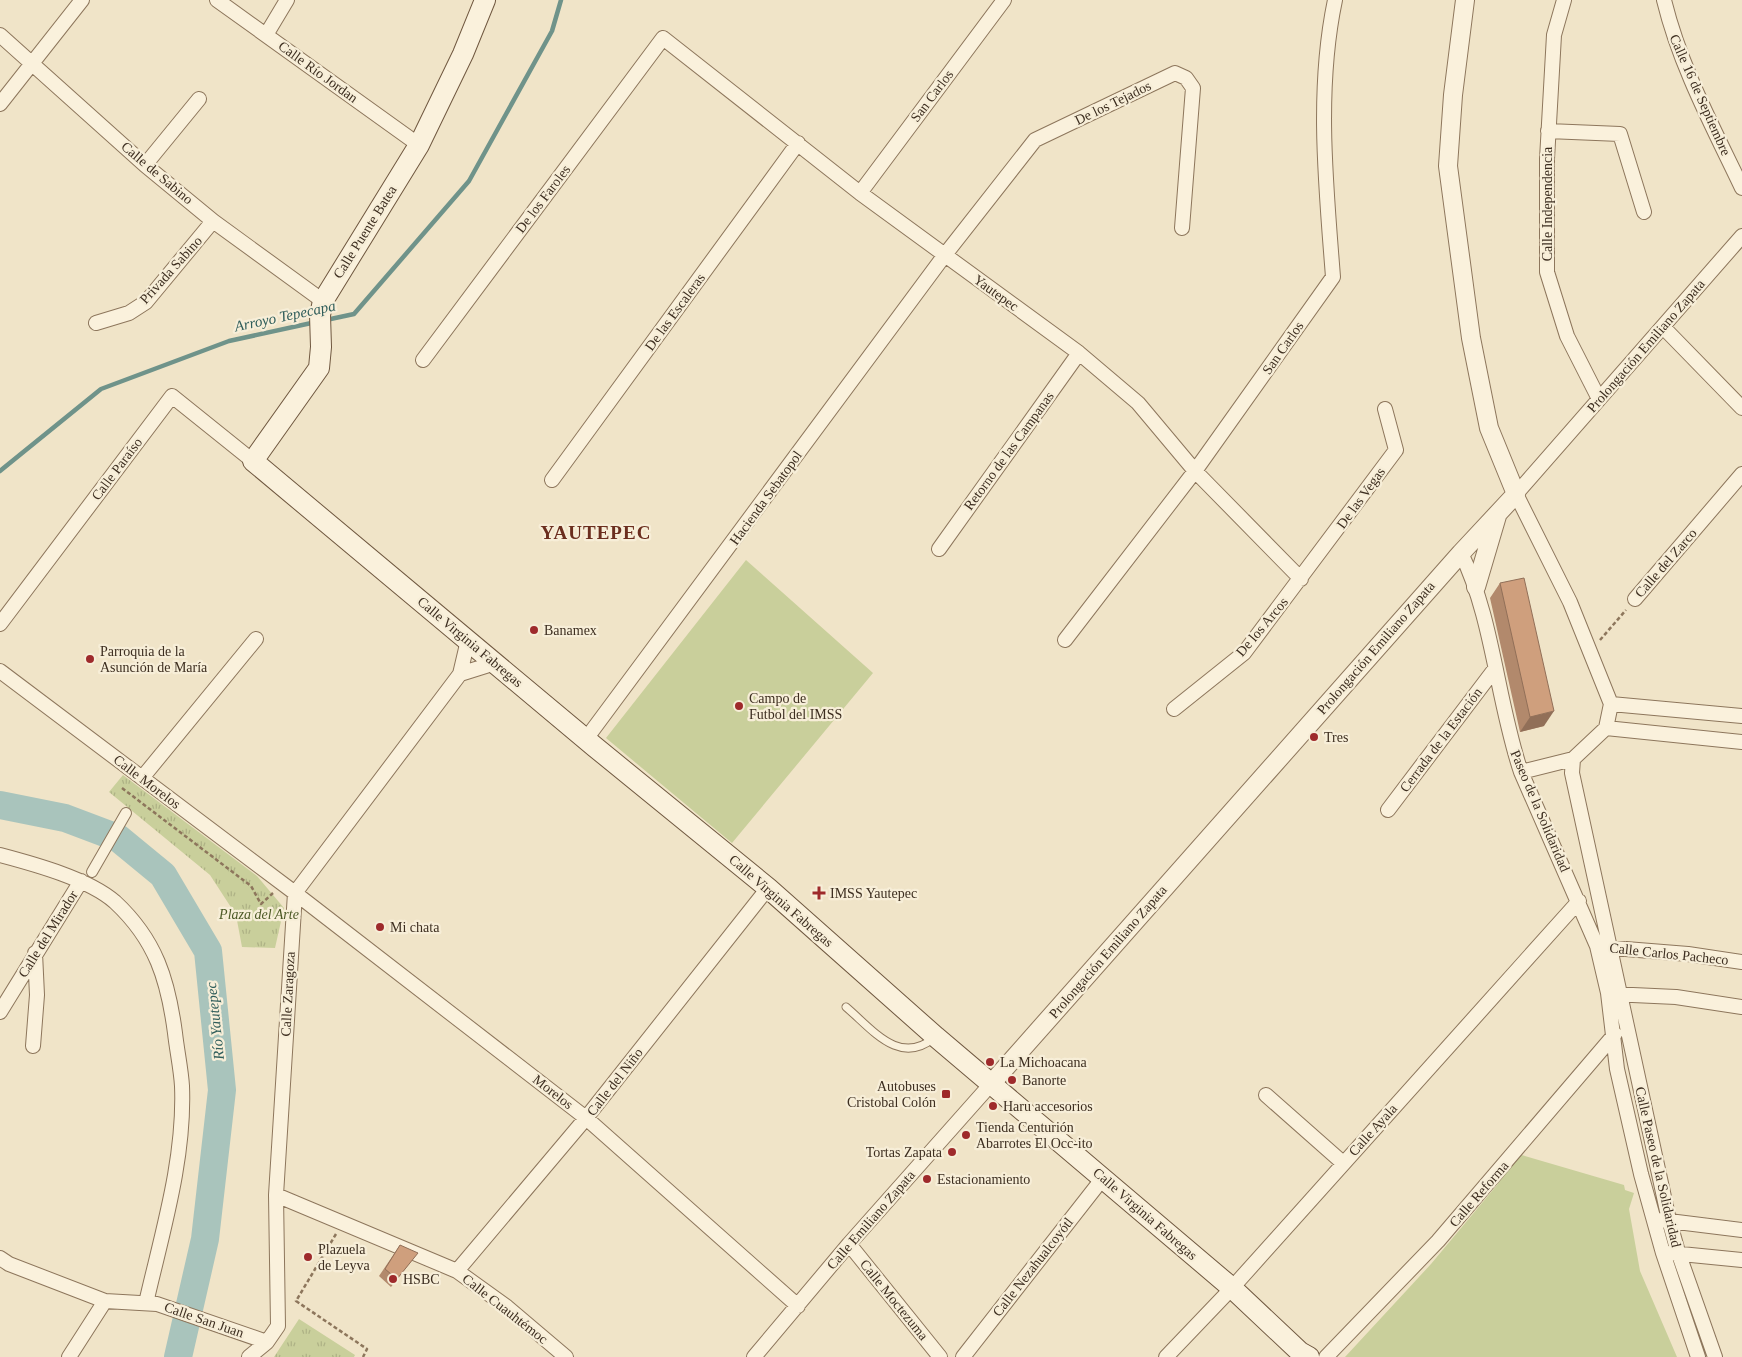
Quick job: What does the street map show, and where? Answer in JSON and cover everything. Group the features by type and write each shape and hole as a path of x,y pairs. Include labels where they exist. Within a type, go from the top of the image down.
{"main road":[{"name":"Calle Puente Batea","path":"321,308 418,145 463,54 486,0"},
{"path":"253,461 319,368 321,308"},
{"name":"Calle Virginia Fabregas","path":"253,461 768,888 936,1037 1232,1288 1304,1355"}],"street":[{"path":"0,104 82,0"},
{"name":"Calle Río Jordan","path":"217,0 418,145"},
{"path":"266,35 287,0"},
{"name":"San Carlos","path":"860,193 1004,0"},
{"name":"San Carlos","path":"1065,640 1195,471 1333,277 1327,200 1324,108 1330,25 1335,0"},
{"path":"1465,0 1453,95 1448,166 1471,338 1489,428 1516,494 1570,602 1612,704 1606,728 1573,759 1521,772"},
{"name":"Calle Independencia","path":"1564,0 1554,35 1548,131 1547,272 1567,336 1599,399"},
{"name":"Calle 16 de Septiembre","path":"1664,0 1672,34 1703,107 1742,188"},
{"name":"Calle de Sabino","path":"0,35 145,165 321,308"},
{"name":"Yautepec","path":"663,38 860,193 1079,353 1138,404 1195,471 1301,579"},
{"name":"De los Faroles","path":"423,360 663,38"},
{"name":"De los Tejados","path":"944,256 1035,140 1175,73 1186,78 1193,88 1182,228"},
{"path":"145,165 199,99"},
{"path":"1548,131 1620,134 1644,212"},
{"name":"De las Escaleras","path":"552,480 798,143"},
{"name":"Privada Sabino","path":"96,323 128,313 146,302 213,221"},
{"name":"Prolongación Emiliano Zapata","path":"991,1084 1461,553 1516,494 1742,236"},
{"name":"Hacienda Sebatopol","path":"586,739 944,256"},
{"path":"1663,327 1742,408"},
{"name":"Retorno de las Campanas","path":"939,549 1079,353"},
{"name":"Calle Paraíso","path":"0,624 172,396 253,461"},
{"name":"De las Vegas","path":"1301,579 1396,450 1385,409"},
{"name":"Calle del Zarco","path":"1635,600 1742,474"},
{"path":"1476,587 1498,514"},
{"name":"Paseo de la Solidaridad","path":"1461,553 1476,587 1512,745 1521,772 1579,901 1614,973"},
{"name":"De los Arcos","path":"1174,709 1244,653 1301,579"},
{"path":"142,778 256,639"},
{"path":"295,892 460,674 468,640"},
{"path":"460,674 495,663"},
{"name":"Cerrada de la Estación","path":"1388,810 1494,670"},
{"name":"Calle Morelos","path":"0,671 295,892"},
{"path":"1612,704 1742,716"},
{"path":"1606,728 1742,742"},
{"name":"Paseo de la Solidaridad","path":"1573,759 1572,773 1613,994 1612,1036 1617,1070"},
{"path":"92,872 126,812"},
{"path":"0,855 28,862 81,882 114,901 147,937 170,994 182,1086 178,1150 152,1303"},
{"name":"Calle del Mirador","path":"0,1012 81,882"},
{"name":"Calle del Niño","path":"457,1272 586,1118 768,888"},
{"name":"Morelos","path":"295,892 586,1118 798,1306"},
{"name":"Calle Zaragoza","path":"249,1357 267,1342 278,1326 276,1195 295,892"},
{"name":"Calle Ayala","path":"1166,1357 1232,1288 1342,1163 1579,901"},
{"name":"Calle Carlos Pacheco","path":"1603,948 1688,954 1742,962"},
{"path":"32,1046 37,995 35,953"},
{"name":"Calle Paseo de la Solidaridad","path":"1614,973 1613,994 1626,1027 1678,1252 1715,1357"},
{"path":"1613,994 1676,997 1742,1007"},
{"name":"Calle Reforma","path":"1326,1357 1438,1240 1515,1153 1612,1036 1626,1027"},
{"name":"Calle Paseo de la Solidaridad","path":"1617,1070 1663,1253 1698,1357"},
{"name":"Calle Emiliano Zapata","path":"754,1357 849,1244 991,1084"},
{"path":"1266,1095 1342,1163"},
{"name":"Calle Nezahualcoyótl","path":"963,1357 1103,1178"},
{"name":"Calle Cuauhtémoc","path":"276,1195 457,1272 507,1307 566,1357"},
{"path":"1654,1220 1670,1220 1742,1230"},
{"name":"Calle Moctezuma","path":"849,1244 940,1357"},
{"path":"1663,1253 1678,1252 1742,1260"},
{"name":"Calle San Juan","path":"0,1258 9,1264 105,1301 152,1303 192,1314 267,1342"},
{"path":"69,1357 105,1301"}],"lane":[{"path":"846,1007 890,1044 910,1050 923,1047 936,1037"}],"path":[{"name":"Calle del Zarco","path":"1590,652 1635,600"},
{"path":"122,788 252,886 261,904 283,884"},
{"path":"343,1222 296,1301 368,1349 363,1357"}],"green space":[{"name":"Campo de Futbol del IMSS","path":"746,560 873,673 732,843 606,738"},
{"name":"Plaza del Arte","path":"123,775 257,876 284,908 275,948 242,947 236,915 210,875 109,792"},
{"path":"1515,1153 1624,1185 1625,1190 1634,1193 1629,1209 1640,1271 1677,1357 1345,1357 1431,1264 1497,1185"},
{"path":"299,1319 355,1355 354,1357 274,1357"}],"building":[{"path":"1524,578 1554,711 1530,717 1500,583"},
{"path":"400,1245 418,1253 397,1279 385,1269"}],"waterway":[{"name":"Arroyo Tepecapa","path":"326,320 354,314 469,181 552,31 561,0"},
{"name":"Arroyo Tepecapa","path":"0,471 101,389 229,341 316,322"},
{"name":"Río Yautepec","path":"0,805 65,818 118,838 163,875 208,951 222,1090 205,1239 178,1357"}],"place":[{"name":"Banamex","path":"534,630"},
{"name":"Parroquia de la Asunción de María","path":"90,659"},
{"name":"Campo de Futbol del IMSS","path":"739,706"},
{"name":"Tres","path":"1314,737"},
{"name":"IMSS Yautepec","path":"819,893"},
{"name":"Mi chata","path":"380,927"},
{"name":"La Michoacana","path":"990,1062"},
{"name":"Banorte","path":"1012,1080"},
{"name":"Autobuses Cristobal Colón","path":"946,1094"},
{"name":"Haru accesorios","path":"993,1106"},
{"name":"Tienda Centurión Abarrotes El Occ-ito","path":"966,1135"},
{"name":"Tortas Zapata","path":"952,1152"},
{"name":"Estacionamiento","path":"927,1179"},
{"name":"Plazuela de Leyva","path":"308,1257"},
{"name":"HSBC","path":"393,1279"}],"district":[{"name":"YAUTEPEC","path":"596,532"}]}
